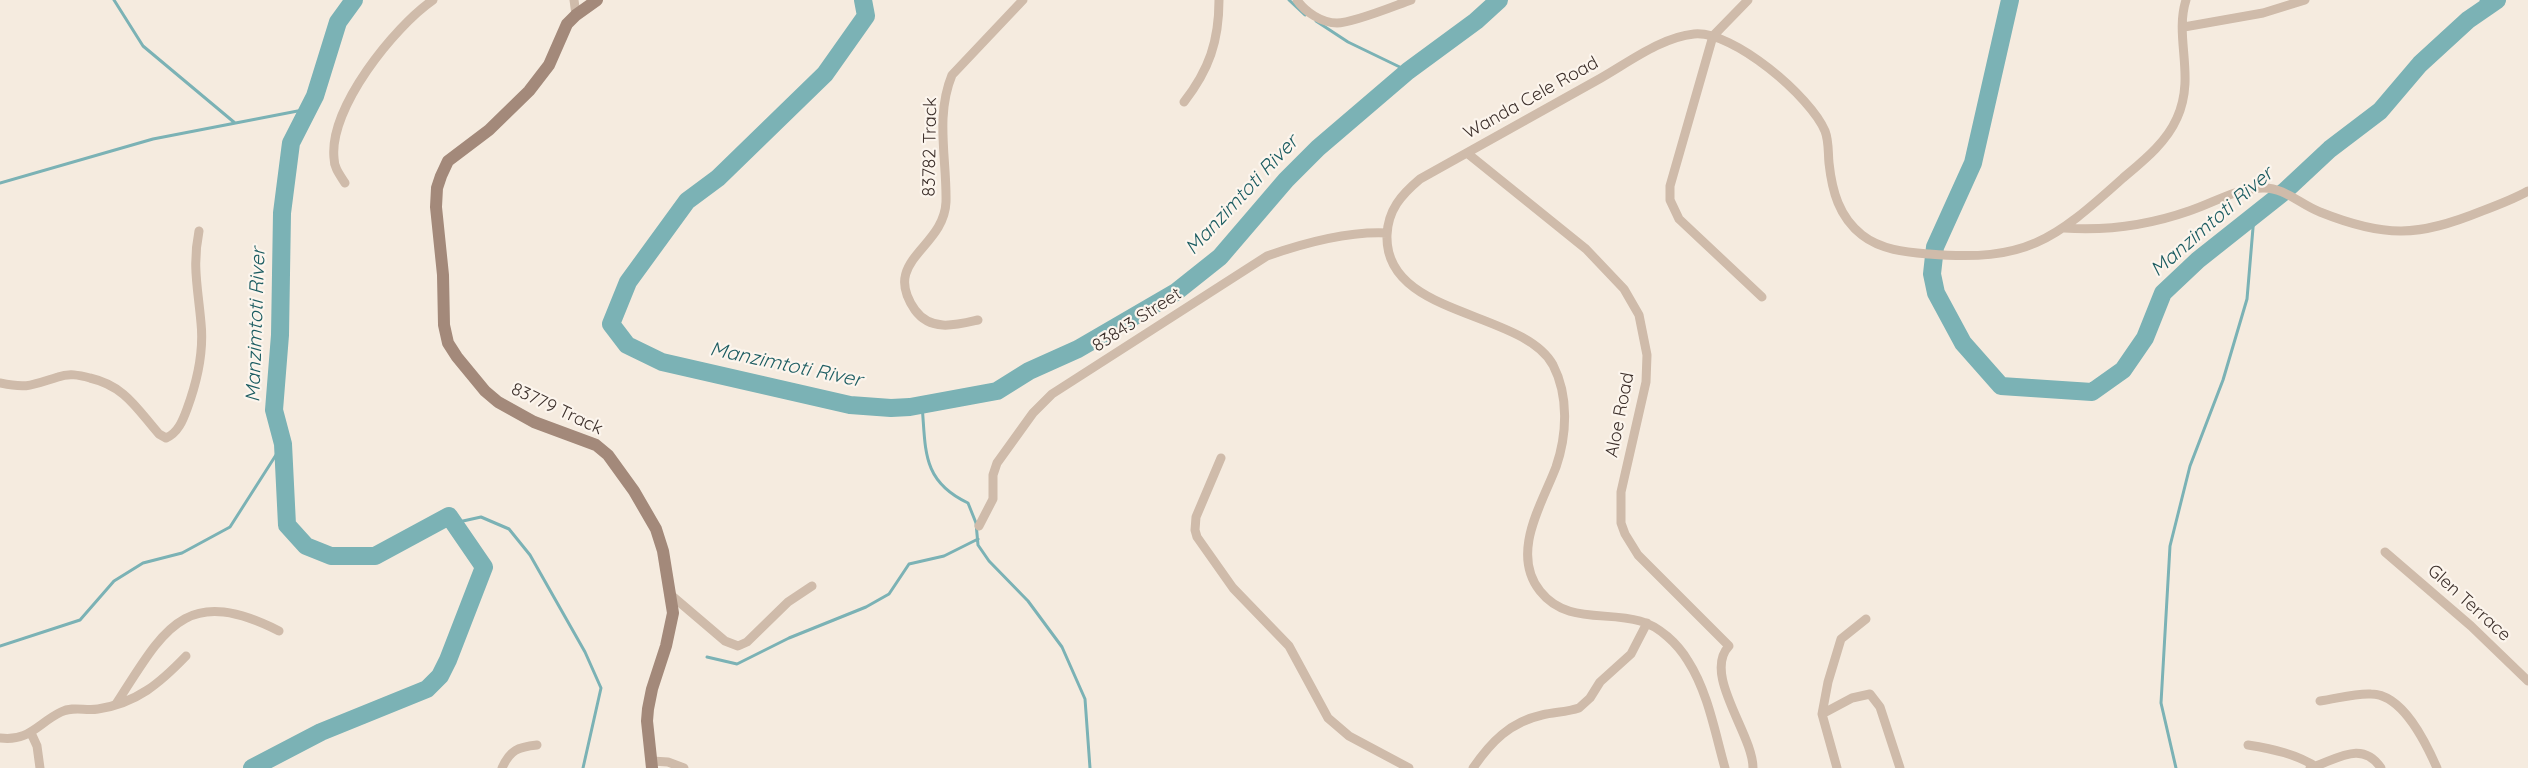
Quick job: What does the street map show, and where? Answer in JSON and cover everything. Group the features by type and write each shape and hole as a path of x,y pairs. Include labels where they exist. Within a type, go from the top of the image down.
{"street":[{"path":"345,183 336,170 333,157 336,136 344,113 376,56 401,26 433,0"},
{"path":"574,0 576,15"},
{"name":"83779 Track","path":"597,0 567,24 549,65 529,91 489,130 448,161 437,188 436,207 443,275 444,325 448,343 484,391 525,418 596,445 608,455 634,491 656,529 663,551 673,613 671,629 648,709 647,721 652,765"},
{"name":"83782 Track","path":"978,320 937,326 928,323 921,318 909,299 904,276 910,260 932,238 943,218 946,203 943,111 952,75 1023,0"},
{"path":"1184,102 1201,81 1214,47 1219,0"},
{"path":"1297,0 1312,15 1323,21 1338,23 1411,0"},
{"path":"1748,0 1713,36 1670,186 1670,200 1679,219 1762,297"},
{"name":"Wanda Cele Road","path":"1387,233 1392,210 1406,191 1420,179 1652,49 1695,34 1713,36 1734,44 1806,102 1824,130 1835,200 1849,222 1862,235 1879,245 1908,252 1968,257 2019,250 2064,228 2148,156 2166,137 2184,102 2187,80 2184,27 2186,0"},
{"path":"2184,27 2263,13 2305,0"},
{"name":"Aloe Road","path":"1467,153 1586,249 1624,288 1639,315 1647,355 1646,382 1621,492 1621,522 1625,534 1638,555 1729,645 1721,654 1720,664 1729,698 1750,752 1753,768"},
{"path":"2064,228 2103,229 2150,223 2191,211 2238,192 2272,188 2309,208 2340,220 2382,231 2422,231 2462,219 2528,191"},
{"path":"0,383 34,386 59,376 74,374 106,382 121,390 159,434 166,438 174,434 195,388 201,351 202,325 194,255 199,231"},
{"path":"1387,233 1387,244 1395,266 1424,296 1518,336 1539,348 1552,365 1563,393 1565,411 1556,465 1534,519 1527,549 1531,575 1539,590 1554,606 1575,614 1639,620 1647,623 1673,642 1688,660 1704,698 1725,768"},
{"name":"83843 Street","path":"980,526 993,499 993,475 996,463 1033,413 1052,394 1267,255 1286,248 1347,236 1387,233"},
{"path":"1221,458 1196,517 1197,537 1233,588 1288,646 1328,718 1350,736 1409,768"},
{"name":"Glen Terrace","path":"2385,552 2471,626 2528,681"},
{"path":"671,595 725,641 738,646 747,642 788,602 812,586"},
{"path":"116,704 166,633 179,621 194,614 223,610 256,619 279,631"},
{"path":"1837,768 1822,714 1841,639 1866,619"},
{"path":"1473,768 1494,740 1510,727 1539,716 1580,708 1585,704 1600,682 1631,654 1647,623"},
{"path":"0,738 18,738 31,733 62,711 95,710 151,690 186,656"},
{"path":"1822,714 1852,698 1870,694 1880,707 1900,768"},
{"path":"2320,701 2371,694 2389,699 2410,719 2437,768"},
{"path":"31,733 37,746 39,768"},
{"path":"502,768 506,758 514,749 537,745"},
{"path":"2248,745 2274,749 2315,767 2342,756 2364,752 2369,754 2381,768"},
{"path":"652,765 668,762 684,768"}],"waterway":[{"path":"114,0 143,46 235,123"},
{"name":"Manzimtoti River","path":"252,768 321,732 427,689 440,676 448,660 484,567 449,516 375,556 331,556 306,546 287,525 283,444 274,410 280,335 282,213 291,143 315,96 338,22 354,0"},
{"name":"Manzimtoti River","path":"863,0 866,16 825,74 718,178 687,201 628,282 611,324 627,345 662,362 850,405 910,407 997,391 1029,371 1078,349 1176,292 1220,257 1286,180 1318,148 1408,71 1476,21 1499,0"},
{"path":"1289,0 1305,15"},
{"name":"Manzimtoti River","path":"2010,0 1973,163 1935,247 1932,274 1936,293 1963,343 2001,386 2092,392 2123,370 2145,338 2163,293 2198,260 2285,191 2330,149 2380,111 2420,64 2468,20 2497,0"},
{"path":"2481,0 2484,8"},
{"path":"1316,21 1348,42 1408,71"},
{"path":"0,183 153,139 308,109"},
{"path":"2176,768 2161,703 2170,546 2190,466 2223,380 2247,299 2254,216"},
{"path":"922,405 926,450 934,474 942,485 968,503 976,523 978,545 989,561 1028,601 1062,647 1085,699 1090,768"},
{"path":"0,646 80,620 114,581 143,563 182,553 230,527 283,444"},
{"path":"454,523 481,517 509,529 530,555 585,652 601,688 583,768"},
{"path":"707,657 737,664 789,638 866,607 889,594 909,564 944,556 978,539"}]}
